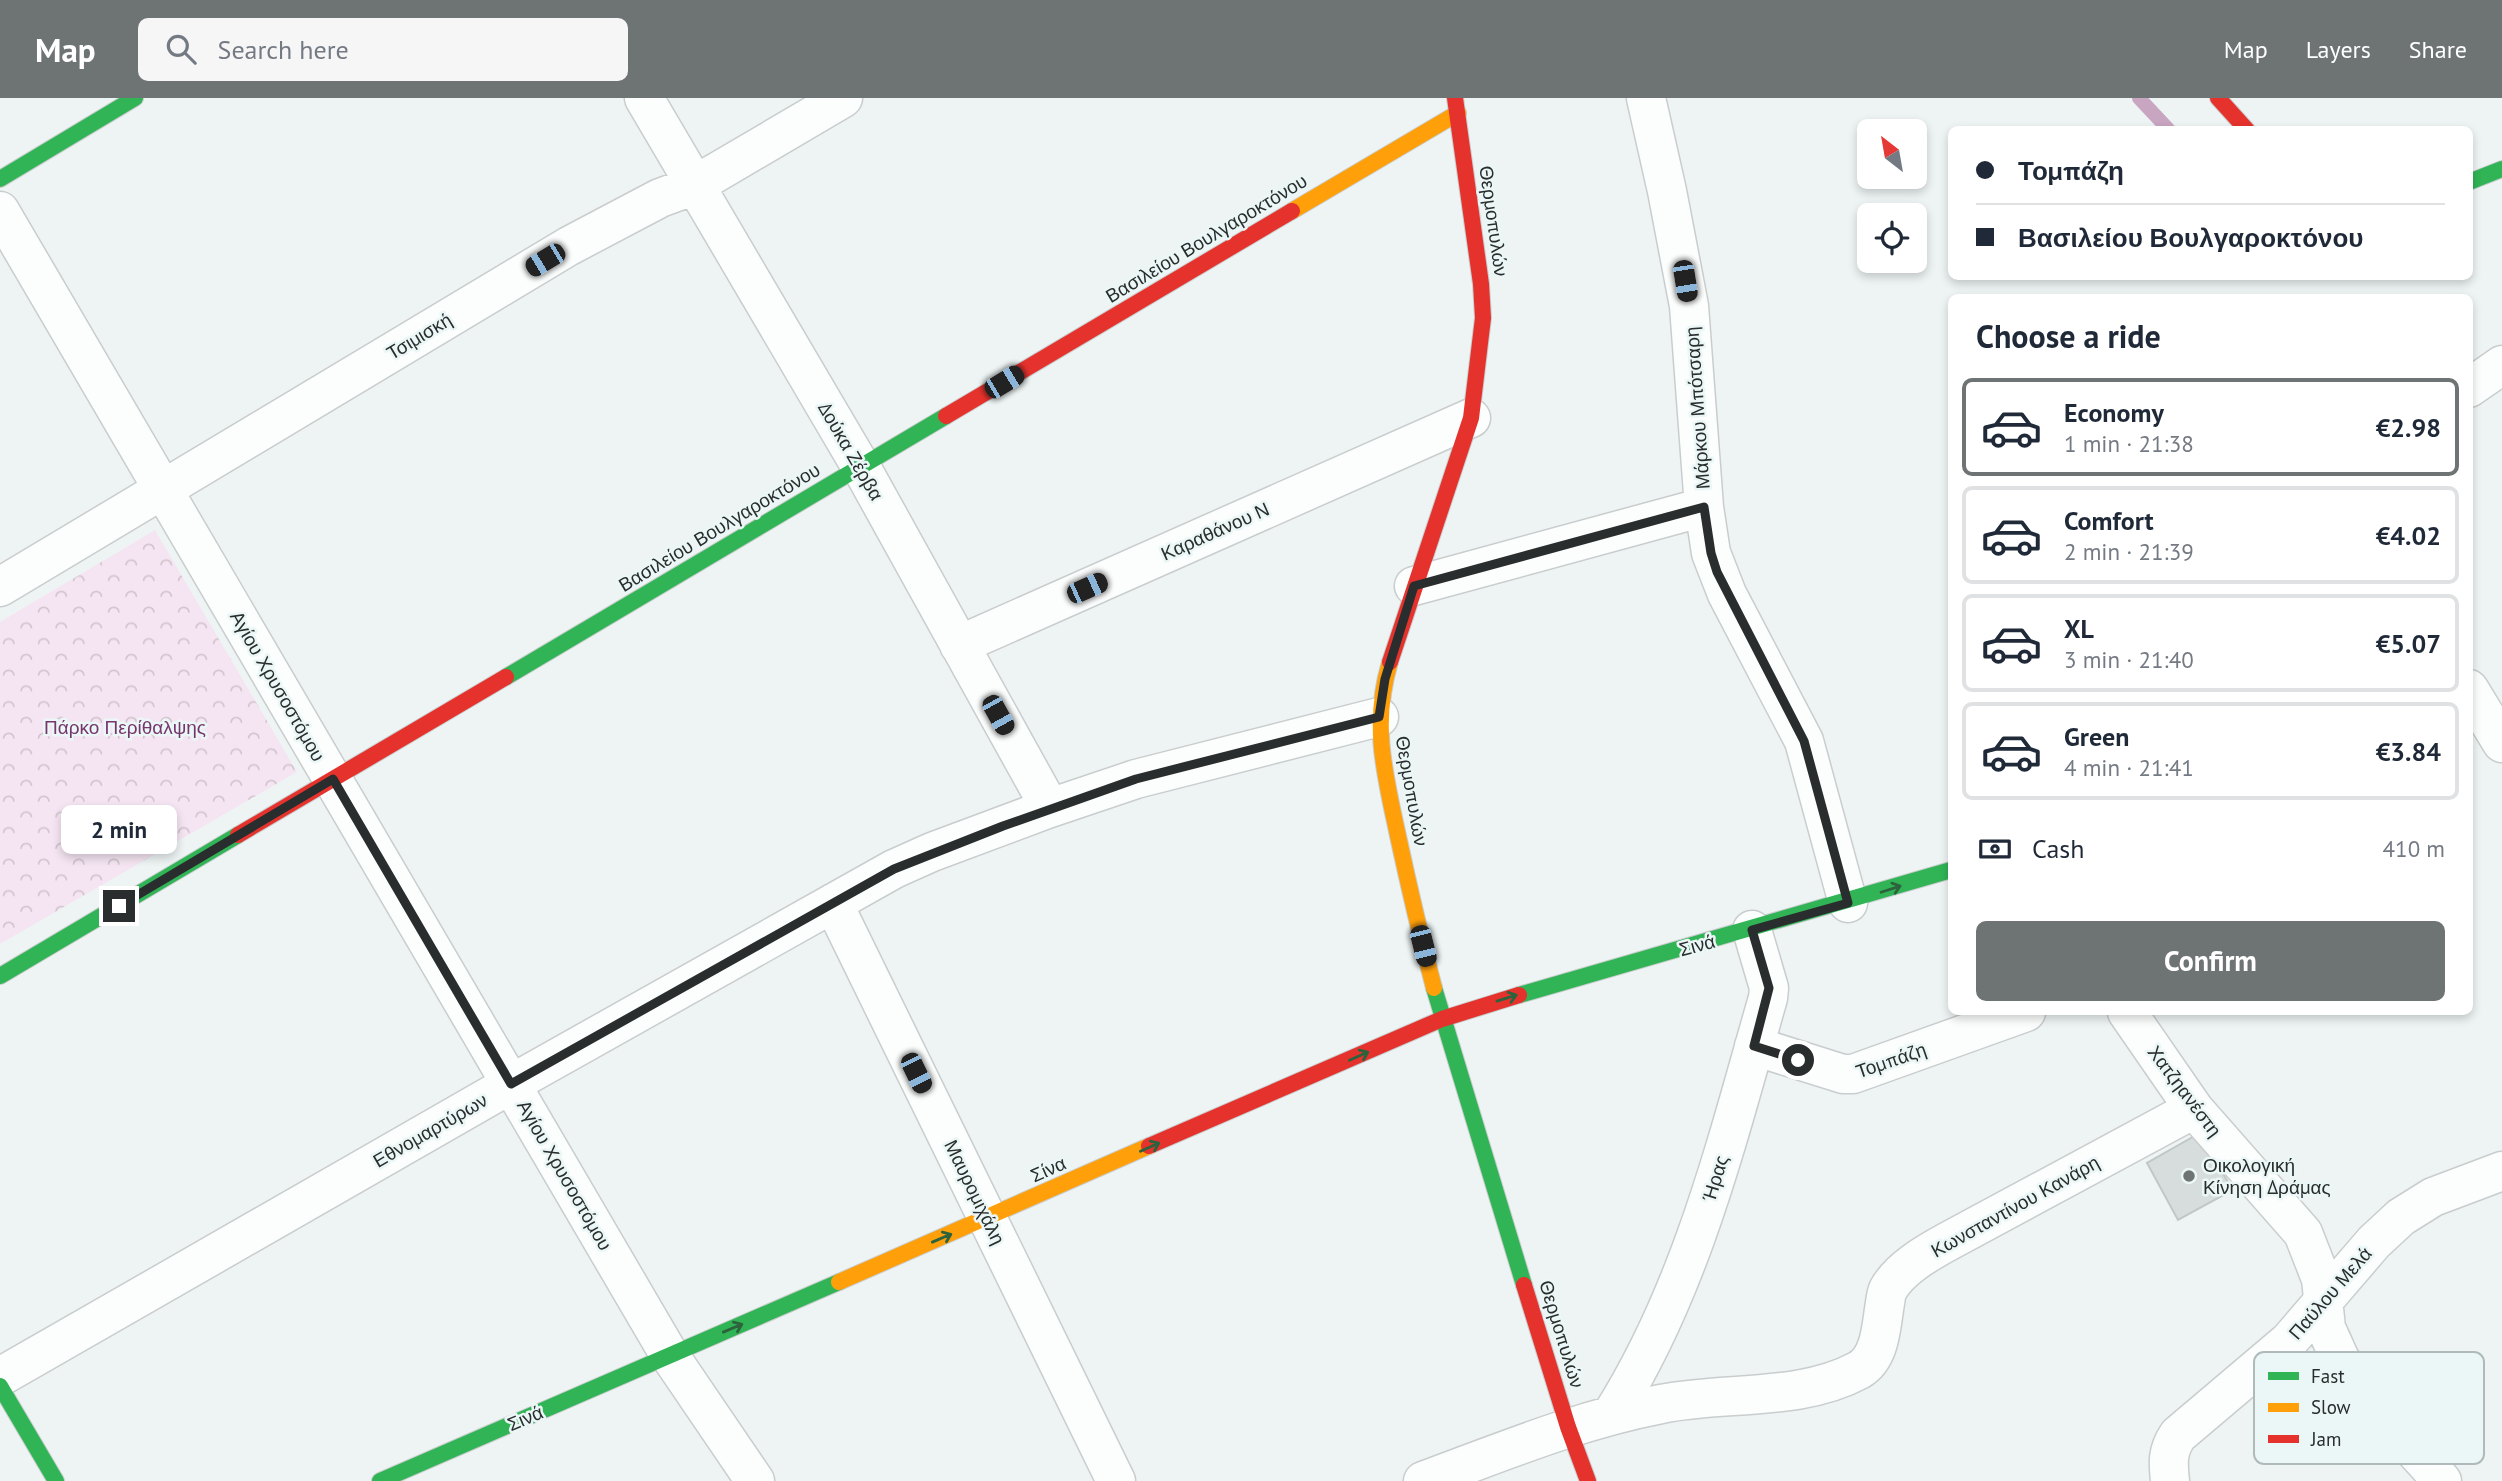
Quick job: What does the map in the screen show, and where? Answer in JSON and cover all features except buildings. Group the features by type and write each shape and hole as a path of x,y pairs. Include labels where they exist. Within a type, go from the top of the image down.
{"street":[{"path":"0,179 135,98"},
{"name":"Δούκα Ζέρβα","path":"644,98 861,467 1050,808"},
{"name":"Τσιμισκή","path":"0,587 569,246 660,198 695,185 844,98"},
{"name":"Μάρκου Μπότσαρη","path":"1646,98 1689,306 1704,507 1711,553 1717,572 1804,741 1848,903"},
{"path":"2218,98 2243,126"},
{"name":"Θερμοπυλών","path":"1456,105 1481,284 1483,318 1471,418 1385,679 1379,717 1384,771 1410,897 1442,1019 1568,1427 1588,1481"},
{"name":"Βασιλείου Βουλγαροκτόνου","path":"0,976 861,467 1456,105"},
{"path":"2473,180 2502,169"},
{"name":"Αγίου Χρυσοστόμου","path":"0,211 670,1356 755,1481"},
{"path":"2473,385 2502,365"},
{"name":"Καραθάνου Ν","path":"959,645 1471,418"},
{"path":"1414,586 1704,507"},
{"path":"2473,696 2502,743"},
{"name":"Εθνομαρτύρων","path":"0,1377 511,1084 894,869 1050,808 1136,779 1379,717"},
{"name":"Σινά","path":"1442,1019 1508,997 1848,903 1948,871"},
{"name":"Μαυρομιχάλη","path":"834,903 1115,1481"},
{"name":"Ήρας","path":"1612,1415 1658,1332 1696,1241 1754,1046 1769,988 1752,930"},
{"name":"Τομπάζη","path":"1754,1046 1843,1074 1853,1074 2018,1015"},
{"name":"Χατζηανέστη","path":"2129,1015 2194,1109 2297,1224 2314,1255 2321,1279 2326,1328 2337,1352"},
{"name":"Σίνα","path":"670,1356 1442,1019"},
{"name":"Κωνσταντίνου Κανάρη","path":"1423,1481 1568,1427 1612,1415 1666,1403 1793,1390 1839,1378 1857,1370 1867,1365 1877,1348 1888,1289 1919,1260 1947,1242 2194,1109"},
{"name":"Παύλου Μελά","path":"2276,1352 2289,1341 2374,1242 2415,1207 2502,1171"},
{"name":"Σινά","path":"380,1481 670,1356"},
{"name":"Παύλου Μελά","path":"2170,1481 2168,1457 2178,1435 2254,1371"},
{"path":"0,1386 56,1481"},
{"name":"Χατζηανέστη","path":"2426,1464 2442,1481"}],"green space":[{"name":"Πάρκο Περίθαλψης","path":"155,530 297,772 0,944 0,622"}],"waterway":[{"path":"2139,98 2165,126"}],"traffic: fast":[{"path":"0,179 135,98"},
{"path":"2473,180 2502,169"},
{"path":"506,677 946,416"},
{"path":"0,976 238,835"},
{"path":"1519,995 1948,871"},
{"path":"1434,988 1524,1285"},
{"path":"380,1481 839,1282"},
{"path":"0,1386 56,1481"}],"traffic: slow":[{"path":"1292,211 1458,113"},
{"path":"1390,662 1381,707 1382,750 1406,874 1434,988"},
{"path":"839,1282 1149,1146"}],"traffic: jam":[{"path":"1390,662 1471,418 1483,318 1481,284 1455,98"},
{"path":"2218,98 2243,126"},
{"path":"946,416 1292,211"},
{"path":"238,835 506,677"},
{"path":"1149,1146 1442,1019 1519,995"},
{"path":"1524,1285 1568,1427 1588,1481"}],"place":[{"name":"Οικολογική Κίνηση Δράμας","path":"2189,1176"}],"route":[{"path":"119,906 333,779 511,1084 894,869 932,852 1136,779 1379,717 1385,679 1414,586 1704,507 1711,553 1717,572 1804,741 1848,903 1752,930 1769,988 1754,1046 1798,1060"}]}
